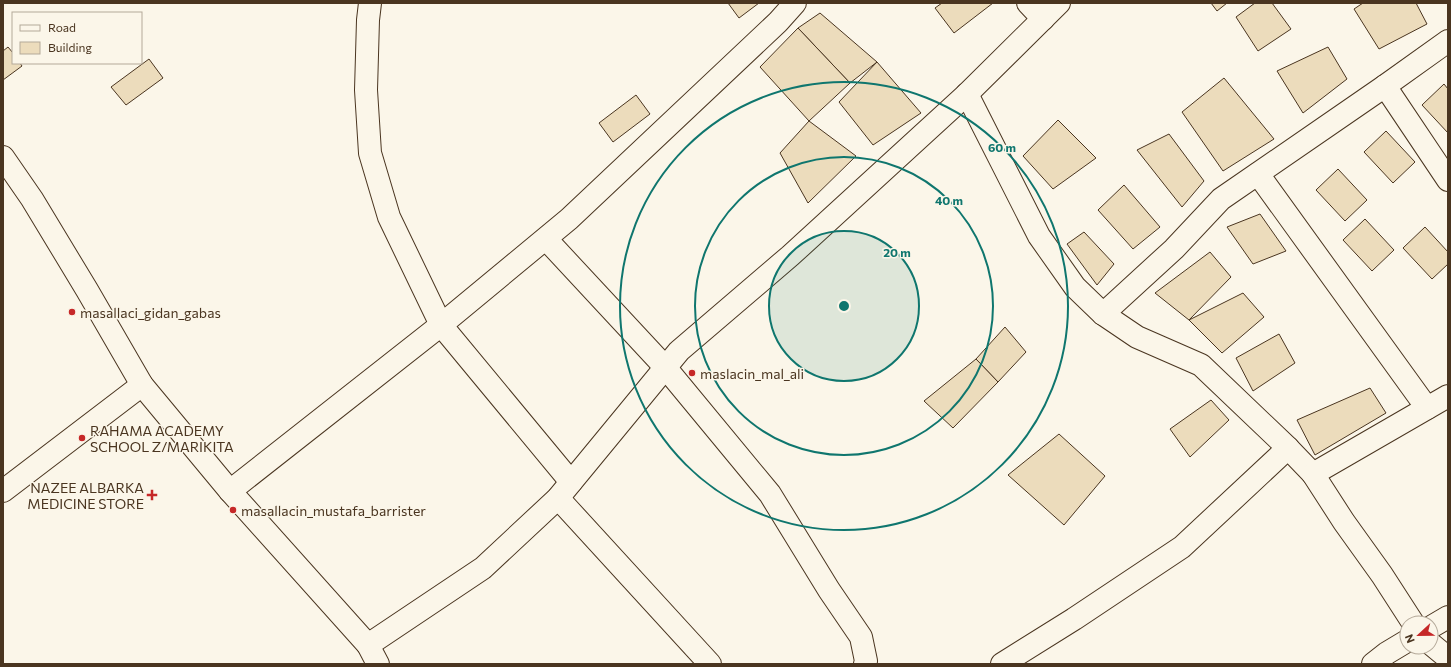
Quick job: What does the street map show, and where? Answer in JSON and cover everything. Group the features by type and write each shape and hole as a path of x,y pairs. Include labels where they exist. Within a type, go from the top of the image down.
{"street":[{"path":"370,3 368,20 366,90 370,153 389,217 442,325 564,490 710,664"},
{"path":"230,491 442,325 546,239 778,22 795,3"},
{"path":"1028,3 1043,19"},
{"path":"368,645 483,568 564,490 679,351 790,256 967,94 1059,3"},
{"path":"1103,314 1174,249 1221,199 1386,86 1448,41"},
{"path":"1386,86 1448,180"},
{"path":"967,94 1039,236 1075,287 1103,314 1137,337 1201,366 1288,448 1313,474 1408,615"},
{"path":"3,157 32,199 88,290 142,385 230,491 368,645 378,664"},
{"path":"1258,174 1427,408"},
{"path":"546,239 665,367 770,494 829,590 861,637 866,661 865,664"},
{"path":"3,491 142,385"},
{"path":"1313,474 1448,396"},
{"path":"1002,664 1074,619 1182,546 1288,448"},
{"path":"1439,622 1448,617"},
{"path":"1373,664 1399,646"},
{"path":"1439,651 1448,658"}],"building":[{"path":"728,3 759,3 739,18"},
{"path":"942,3 993,3 954,33 935,8"},
{"path":"1211,3 1227,3 1217,11"},
{"path":"1255,3 1272,3 1291,29 1258,51 1236,17"},
{"path":"1363,3 1416,3 1427,24 1379,49 1354,9"},
{"path":"820,13 877,62 850,83 798,28"},
{"path":"798,28 850,83 809,121 760,67"},
{"path":"8,47 12,52 12,64 21,64 22,66 3,80 3,51"},
{"path":"1328,47 1347,79 1303,113 1277,71"},
{"path":"149,59 163,78 126,105 111,87"},
{"path":"877,62 921,113 873,145 839,102"},
{"path":"1224,78 1274,139 1223,171 1182,112"},
{"path":"1444,84 1448,89 1448,133 1422,105"},
{"path":"636,95 650,114 613,142 599,123"},
{"path":"1058,120 1096,158 1053,189 1023,156"},
{"path":"809,121 856,156 808,203 780,153"},
{"path":"1386,131 1415,162 1393,183 1364,152"},
{"path":"1169,134 1204,181 1182,207 1137,150"},
{"path":"1338,169 1367,200 1345,221 1316,190"},
{"path":"1124,185 1160,227 1133,249 1098,210"},
{"path":"1260,214 1286,251 1253,264 1227,227"},
{"path":"1365,219 1394,250 1372,271 1343,240"},
{"path":"1425,227 1448,252 1448,264 1432,279 1403,248"},
{"path":"1084,232 1114,264 1097,285 1067,244"},
{"path":"1210,252 1231,277 1189,320 1155,293"},
{"path":"1243,293 1264,317 1222,353 1189,320"},
{"path":"1005,327 1026,352 998,382 976,359"},
{"path":"1279,334 1295,363 1253,391 1236,358"},
{"path":"976,359 998,382 953,428 924,401"},
{"path":"1370,388 1386,413 1315,455 1297,420"},
{"path":"1211,400 1229,420 1190,457 1170,429"},
{"path":"1059,434 1105,476 1064,525 1008,475"}],"place":[{"name":"masallaci_gidan_gabas","path":"72,312"},
{"name":"maslacin_mal_ali","path":"692,373"},
{"name":"RAHAMA ACADEMY SCHOOL Z/MARIKITA","path":"82,438"},
{"name":"NAZEE ALBARKA MEDICINE STORE","path":"152,495"},
{"name":"masallacin_mustafa_barrister","path":"233,510"}]}
